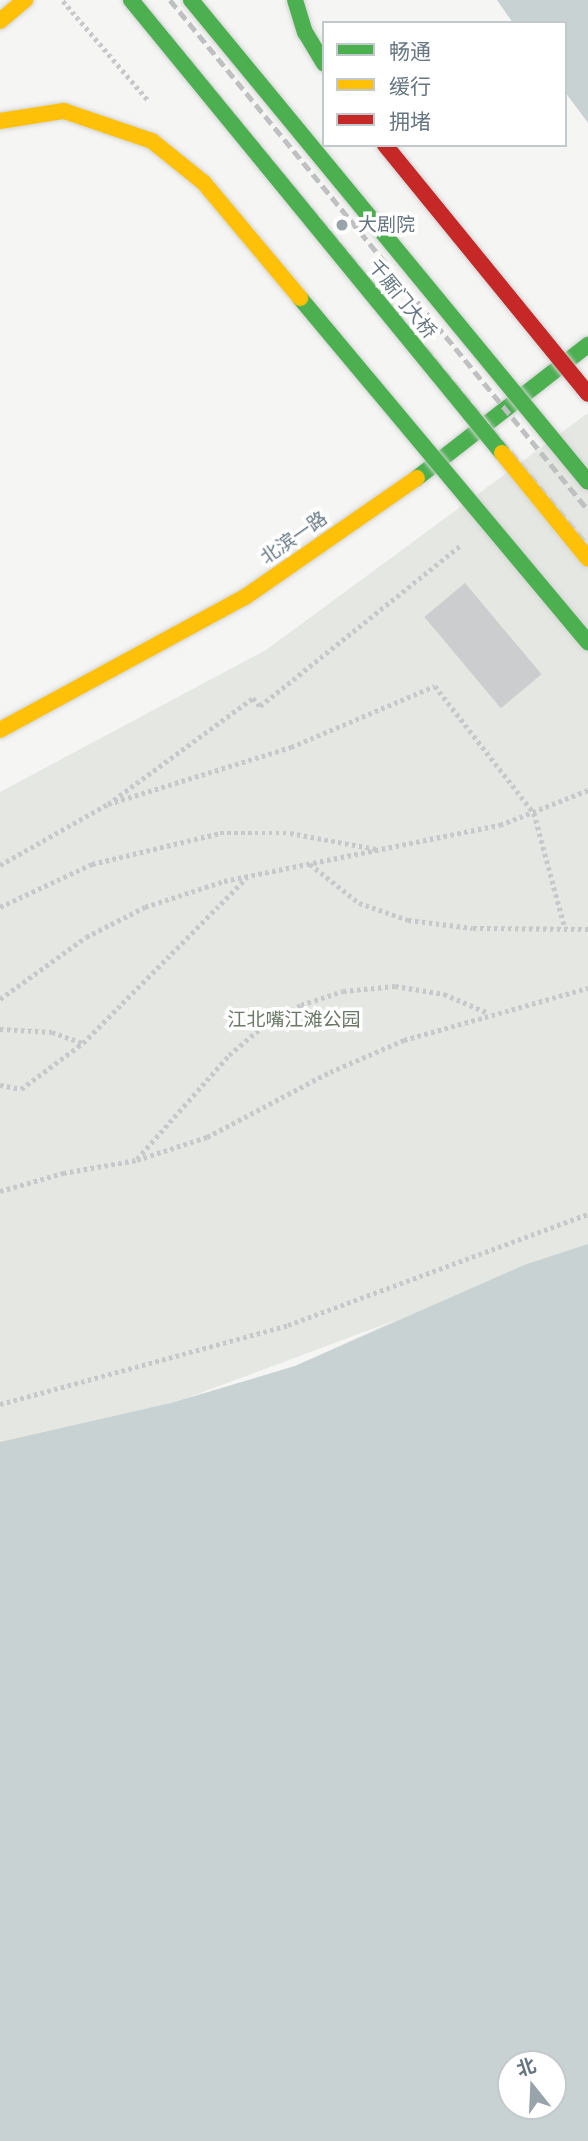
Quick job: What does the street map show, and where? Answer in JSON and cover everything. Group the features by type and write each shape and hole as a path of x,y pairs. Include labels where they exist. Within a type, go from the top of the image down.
{"main road":[{"path":"0,21 25,0"},
{"name":"千厮门大桥","path":"131,0 588,559"},
{"name":"千厮门大桥","path":"191,0 588,482"},
{"path":"295,0 306,32 322,60"},
{"path":"0,121 64,111 84,117 152,141 204,183 588,642"},
{"path":"387,147 588,394"},
{"name":"北滨一路","path":"0,730 245,597 451,454 588,345"},
{"path":"488,456 588,380"},
{"path":"444,488 466,472"}],"path":[{"path":"63,1 84,24"},
{"path":"0,865 108,804 253,698 260,706 466,541"},
{"path":"108,804 292,747 435,686 534,813 565,928"},
{"path":"0,999 86,937 145,906 248,876 381,850 534,813 588,790"},
{"path":"0,907 92,864 220,833 290,832 381,850"},
{"path":"310,864 359,903 408,920 472,928 588,929"},
{"path":"0,1085 21,1089 83,1043 248,876"},
{"path":"137,1160 229,1055 261,1028 301,1005 343,992 395,986 444,994 488,1013"},
{"path":"0,1191 64,1173 137,1160 206,1137 330,1072 404,1040 488,1013 588,988"},
{"path":"0,1029 52,1032 83,1043"},
{"path":"0,1404 288,1325 588,1214"}],"green space":[{"name":"江北嘴江滩公园","path":"588,413 588,2141 0,2141 0,792 266,650","holes":["396,1320 295,1366 186,1399"]}],"shaded area":[{"path":"497,0 588,0 588,123 567,95 567,21 512,21"},
{"path":"588,1244 588,2141 0,2141 0,1442 171,1403 295,1366 524,1265"}],"building":[{"path":"465,583 541,674 501,708 424,617"}],"railway":[{"path":"139,0 588,546"},
{"path":"170,0 588,510"}],"traffic: fast":[{"path":"131,0 502,453"},
{"path":"191,0 588,482"},
{"path":"295,0 305,32 322,61"},
{"path":"300,298 588,642"},
{"path":"417,478 588,345"}],"traffic: slow":[{"path":"0,21 25,0"},
{"path":"0,121 64,111 152,141 204,183 300,298"},
{"path":"502,453 588,559"},
{"path":"0,730 245,597 417,478"}],"traffic: jam":[{"path":"387,147 588,394"}],"place":[{"name":"大剧院","path":"342,225"}]}
